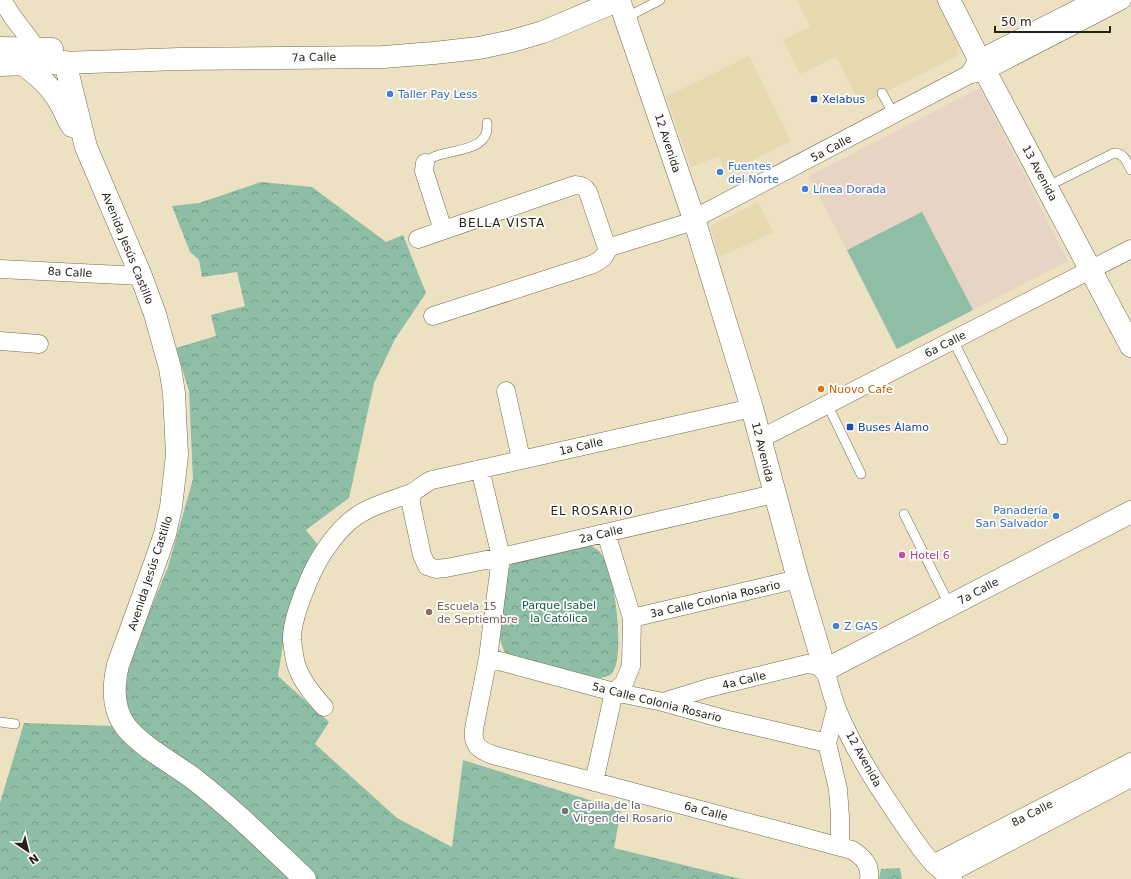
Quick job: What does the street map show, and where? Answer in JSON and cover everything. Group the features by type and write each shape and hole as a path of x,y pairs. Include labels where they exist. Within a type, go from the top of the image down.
{"street":[{"name":"Avenida Jesús Castillo","path":"2,0 12,16 30,57 42,79 51,89 86,147"},
{"name":"7a Calle","path":"0,65 30,57 215,44 416,42 483,34 554,13 587,0"},
{"name":"13 Avenida","path":"949,0 1099,270 1131,318"},
{"name":"13 Avenida","path":"967,0 985,64 1058,180 1099,270 1131,346"},
{"name":"5a Calle","path":"607,248 676,228 694,219 894,115 1095,0"},
{"name":"5a Calle","path":"985,64 1122,0"},
{"name":"7a Calle","path":"0,48 30,57 65,62 382,57 479,48 512,41 622,8"},
{"name":"12 Avenida","path":"622,8 694,219 752,408 774,494 836,708 864,764 895,812 924,854 944,873"},
{"name":"Avenida Jesús Castillo","path":"65,62 86,147 141,276 155,314 170,368 174,393 177,455 172,501 165,534 118,665 114,698 118,712 126,727 139,740 194,778 305,879"},
{"path":"425,163 424,171 443,230"},
{"path":"418,239 575,185 580,185 584,186 588,192 607,248 603,258 591,265 433,316"},
{"name":"6a Calle","path":"761,444 1099,270 1131,249"},
{"name":"6a Calle","path":"1099,270 1131,258"},
{"name":"8a Calle","path":"0,269 141,276"},
{"path":"0,341 39,344"},
{"name":"6a Calle","path":"761,444 832,414 881,382"},
{"path":"506,391 521,459"},
{"name":"1a Calle","path":"324,707 308,689 296,666 292,639 296,614 307,586 323,553 345,526 358,515 370,508 413,492 420,486 432,480 752,408"},
{"path":"480,469 501,557 488,658"},
{"name":"2a Calle","path":"413,492 411,504 424,562 428,566 436,569 501,557 774,494"},
{"name":"7a Calle","path":"825,670 1131,512"},
{"path":"594,782 614,692 624,683 631,666 632,618 606,533"},
{"name":"3a Calle Colonia Rosario","path":"632,618 798,579"},
{"name":"6a Calle","path":"488,658 474,729 475,742 482,750 493,755 840,846 852,850 864,859 868,871"},
{"name":"5a Calle Colonia Rosario","path":"488,658 614,692 663,702 724,719 827,743"},
{"name":"4a Calle","path":"663,702 708,688 807,664 816,665 825,670"},
{"path":"836,708 827,743 838,789 840,846"},
{"name":"8a Calle","path":"944,873 1131,762"},
{"name":"8a Calle","path":"944,873 1131,778"}],"lane":[{"path":"622,8 660,0"},
{"path":"882,93 894,115"},
{"path":"425,163 431,157 475,145 486,135 487,123"},
{"path":"1058,180 1114,153 1122,155 1131,170"},
{"path":"955,344 1003,440"},
{"path":"832,414 861,474"},
{"path":"904,514 950,606"},
{"path":"0,722 15,724"}],"shaded area":[{"path":"797,0 937,0 960,45 957,56 860,105 836,57 800,74 783,40 810,27"},
{"path":"749,56 791,141 726,174 719,156 691,167 666,96"},
{"path":"980,88 1068,261 897,349 809,176"},
{"path":"758,202 773,232 720,257 710,226"}],"green space":[{"path":"261,182 312,187 386,242 403,235 426,293 395,339 374,383 349,498 306,530 318,545 289,606 278,676 329,722 315,744 397,818 452,847 463,760 621,810 614,848 741,879 0,879 0,803 24,723 112,726 130,714 125,696 128,672 137,642 168,567 193,479 189,391 176,348 216,336 211,315 245,306 237,272 202,277 199,260 190,252 172,206 199,203"},
{"path":"922,212 973,310 897,349 847,250"},
{"name":"Parque Isabel la Católica","path":"587,544 601,553 607,564 611,578 617,613 618,632 617,663 613,672 608,676 600,678 517,662 504,651 499,636 507,571 515,559"},
{"path":"900,868 902,879 879,879 881,869"}],"place":[{"name":"Taller Pay Less","path":"390,94"},
{"name":"Xelabus","path":"814,99"},
{"name":"Fuentes del Norte","path":"720,172"},
{"name":"Línea Dorada","path":"805,189"},
{"name":"Nuovo Cafe","path":"821,389"},
{"name":"Buses Álamo","path":"850,427"},
{"name":"Panadería San Salvador","path":"1056,516"},
{"name":"Hotel 6","path":"902,555"},
{"name":"Escuela 15 de Septiembre","path":"429,612"},
{"name":"Z GAS","path":"836,626"},
{"name":"Capilla de la Virgen del Rosario","path":"565,811"}],"district":[{"name":"BELLA VISTA","path":"502,223"},
{"name":"EL ROSARIO","path":"592,511"}]}
